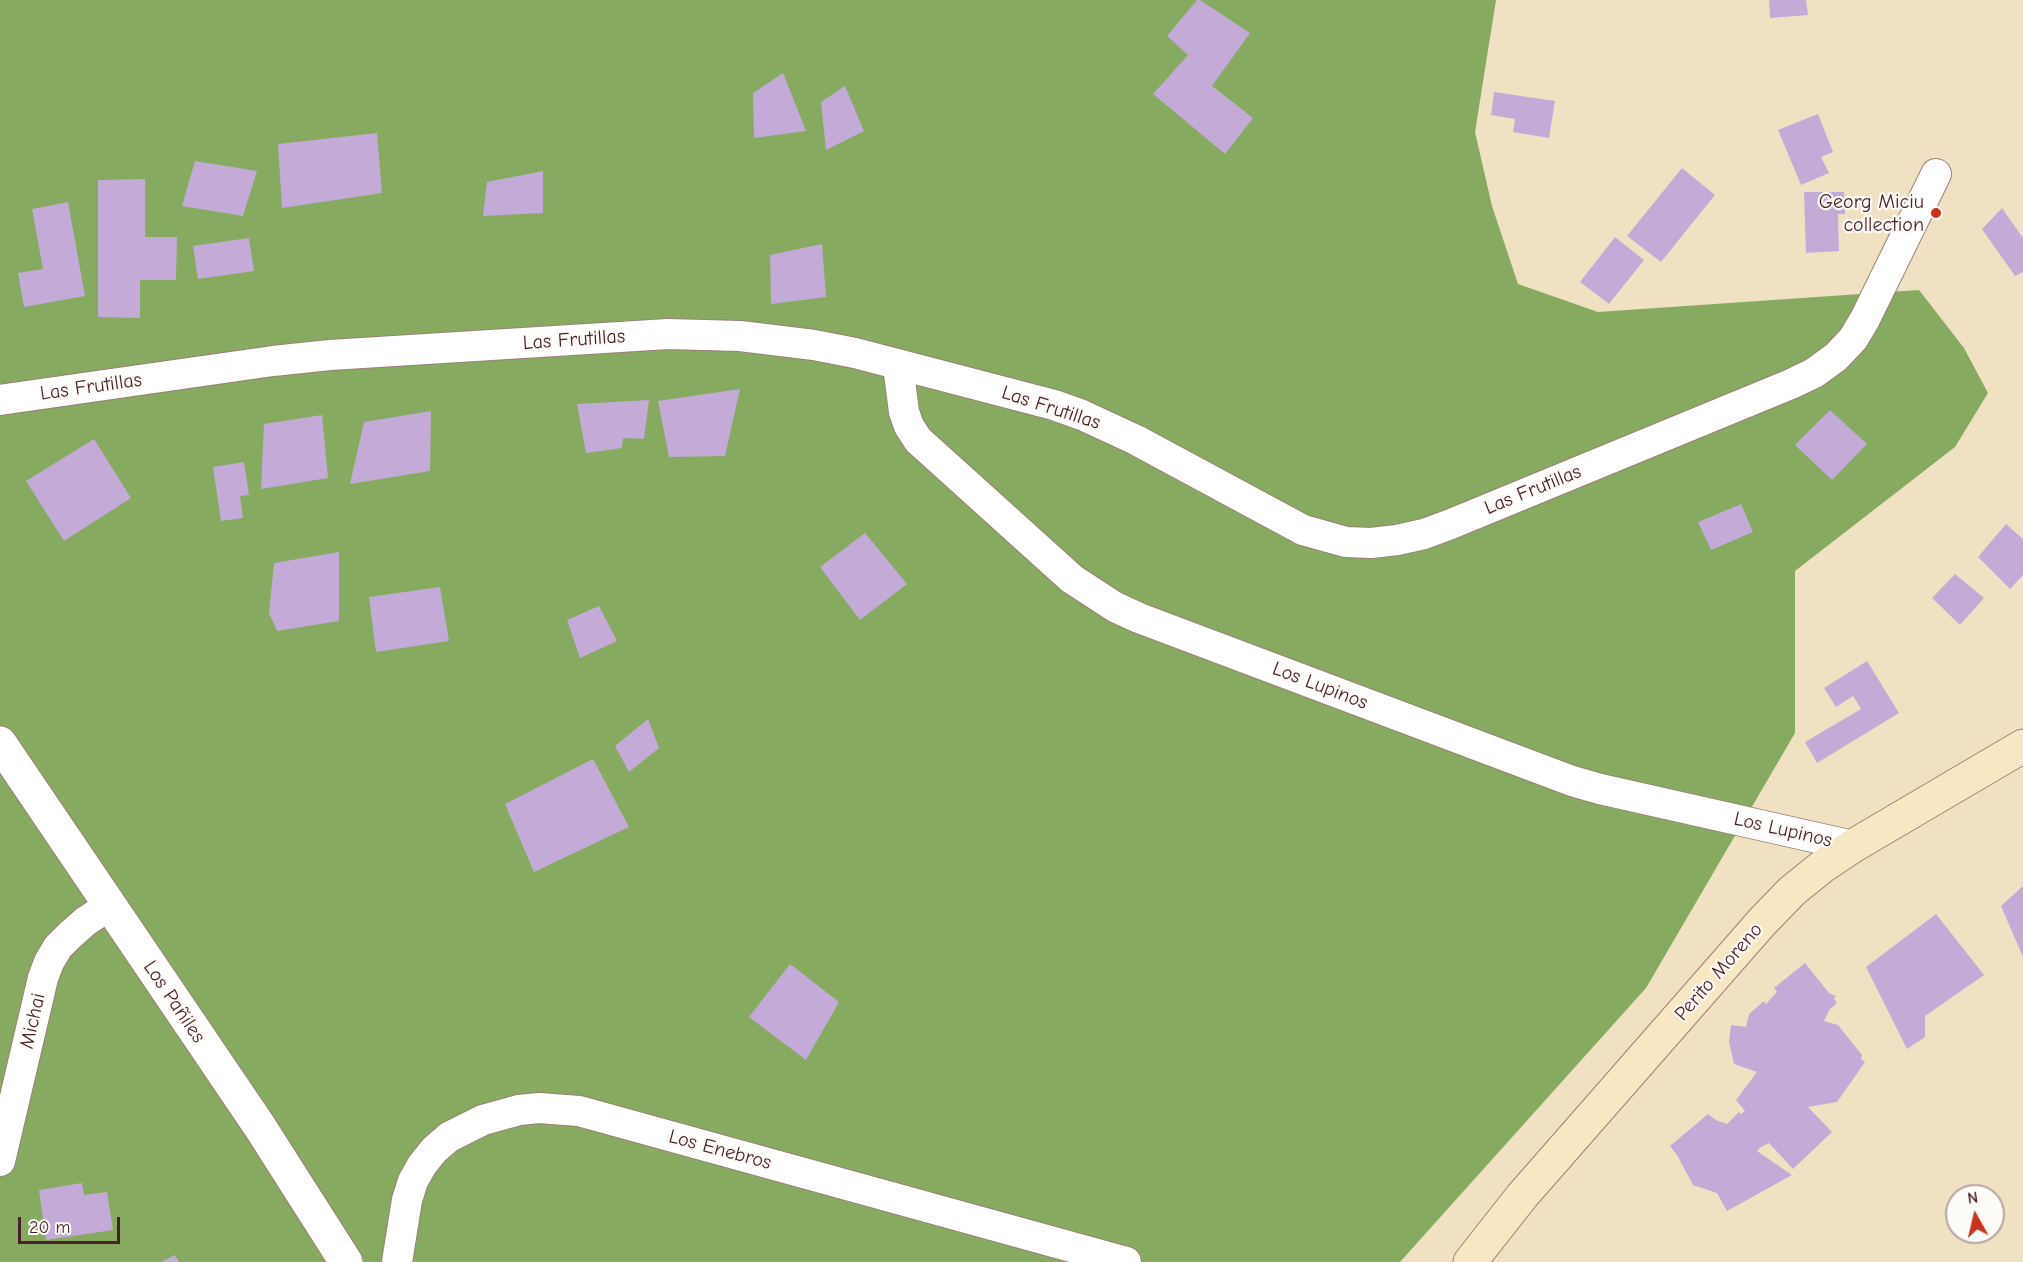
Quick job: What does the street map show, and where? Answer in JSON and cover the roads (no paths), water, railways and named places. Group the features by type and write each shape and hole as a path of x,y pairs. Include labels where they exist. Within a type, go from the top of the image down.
{"main road":[{"name":"Perito Moreno","path":"1470,1262 1522,1196 1776,906 1808,878 1853,846 2023,746"}],"street":[{"name":"Las Frutillas","path":"0,400 320,356 668,334 777,339 855,353 1054,405 1136,440 1303,530 1346,542 1371,543 1397,540 1451,524 1814,373 1836,357 1853,339 1936,174"},
{"name":"Los Lupinos","path":"898,365 904,411 909,426 918,440 1072,579 1115,606 1161,626 1572,781 1853,846"},
{"name":"Los Pañiles","path":"0,743 260,1127 346,1262"},
{"name":"Michai","path":"0,1161 42,978 58,947 86,921 109,906"},
{"name":"Los Enebros","path":"397,1262 407,1200 422,1165 434,1150 449,1137 483,1120 519,1110 539,1108 579,1112 1126,1262"}],"place":[{"name":"Georg Miciu collection","path":"1936,213"}]}
